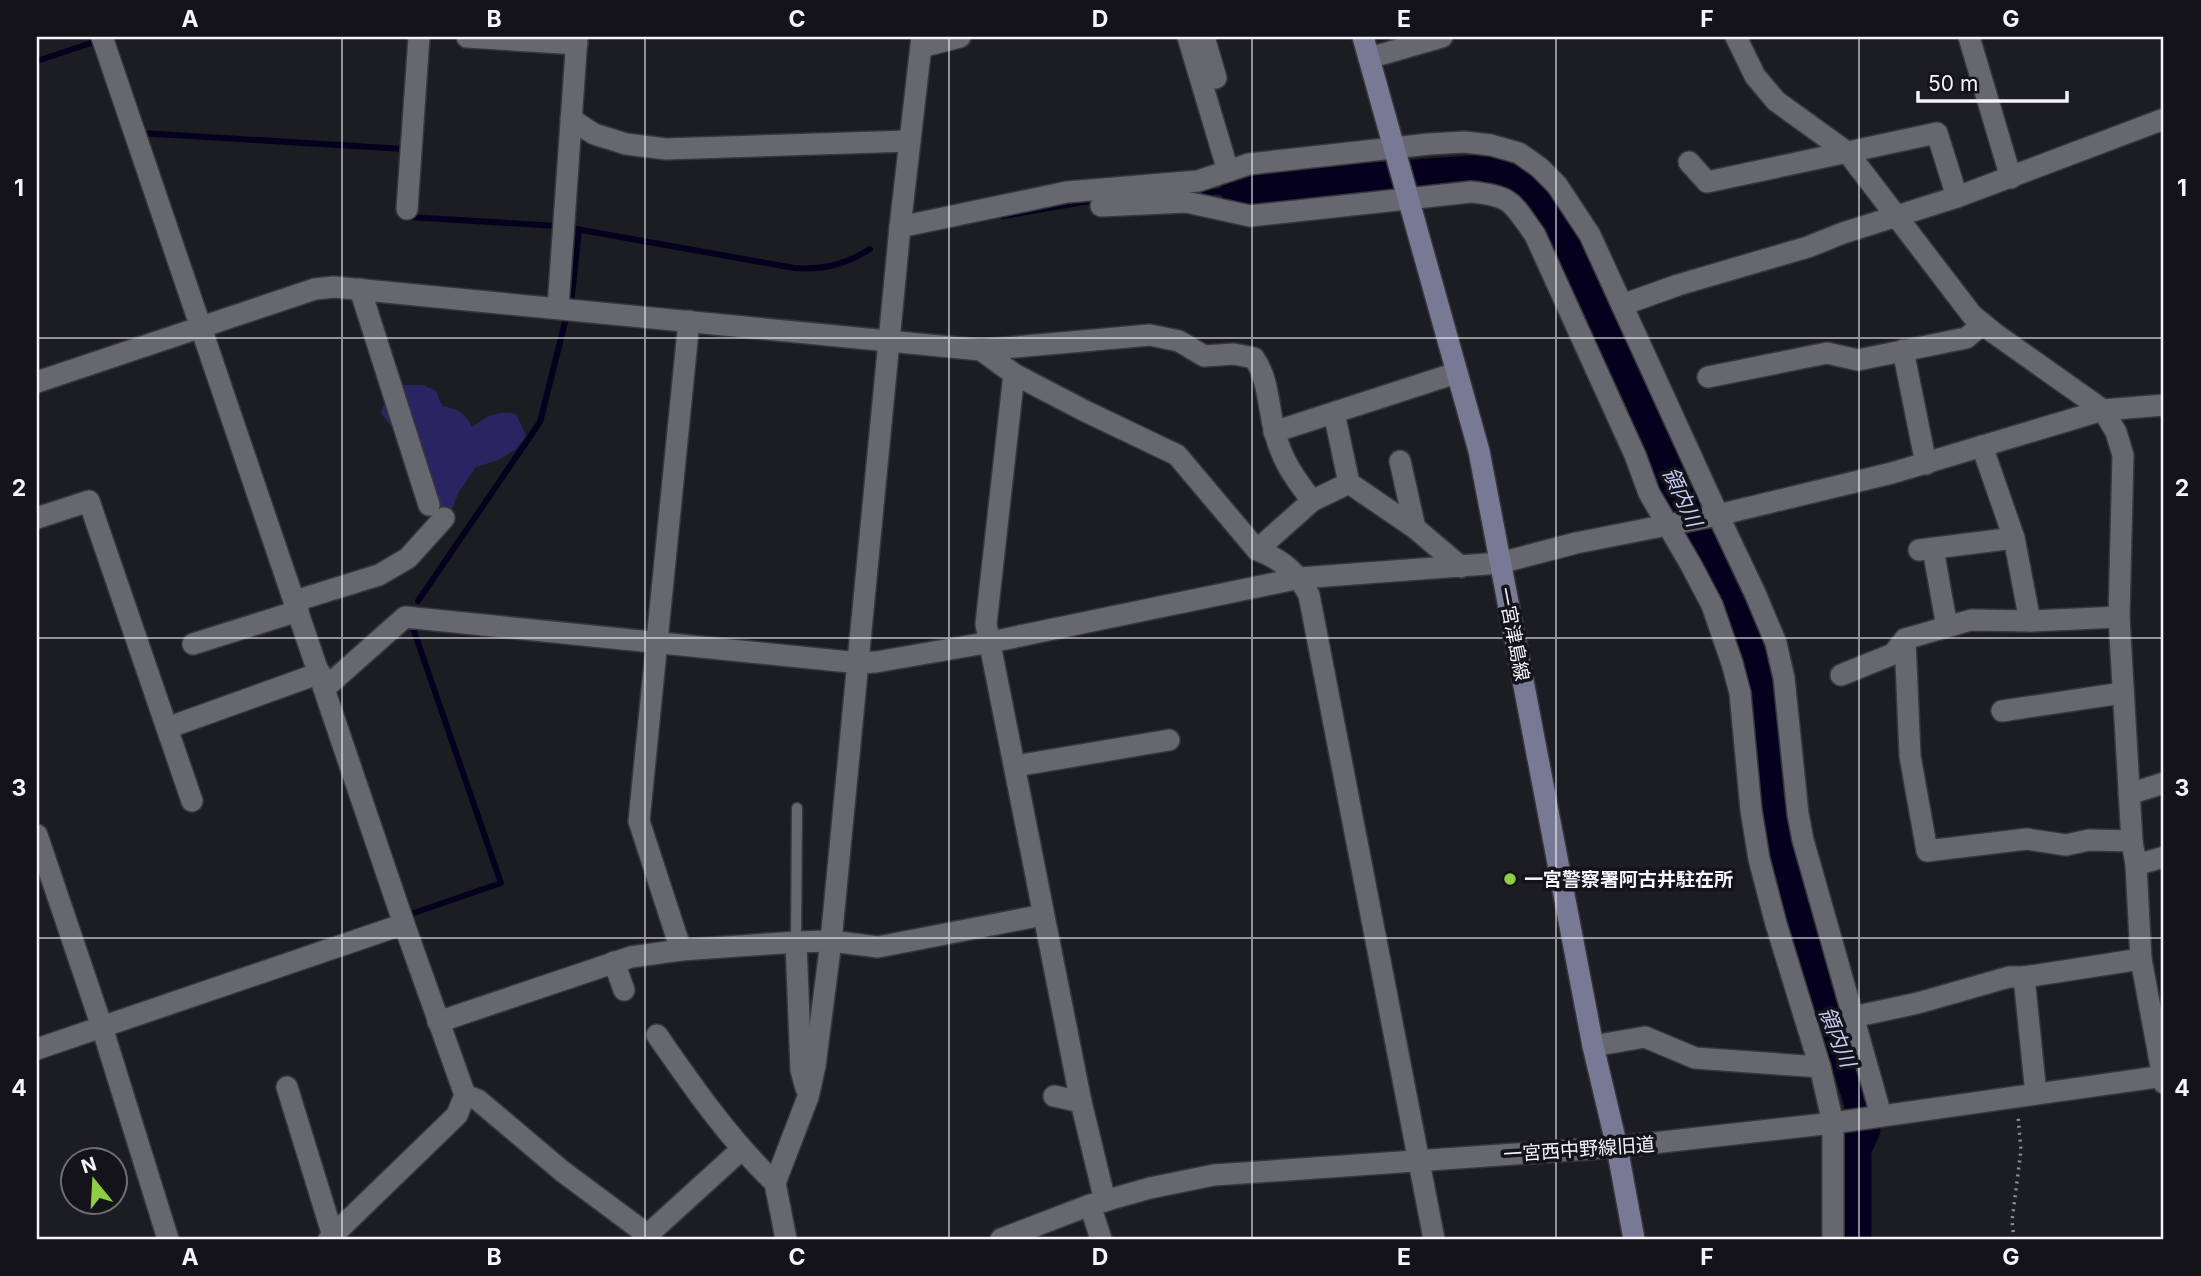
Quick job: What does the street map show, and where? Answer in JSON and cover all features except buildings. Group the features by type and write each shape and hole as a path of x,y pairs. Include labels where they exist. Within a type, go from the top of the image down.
{"main road":[{"name":"一宮津島線","path":"1363,37 1479,451 1593,1046 1617,1147 1634,1239"}],"street":[{"path":"102,37 404,924 465,1095 457,1115 331,1237 287,1087"},
{"path":"407,209 419,37"},
{"path":"467,37 577,40 558,307"},
{"path":"786,1239 775,1183 808,1097 815,1066 831,942 900,227 922,42 960,37"},
{"path":"1188,37 1235,169"},
{"path":"1204,37 1235,169"},
{"path":"1369,58 1442,37"},
{"path":"1736,37 1755,76 1776,101 1848,153 1972,315 2103,410 2116,432 2123,455 2119,617 2132,841 2136,865 2141,959 2164,1078"},
{"path":"1969,37 2011,178"},
{"path":"571,119 594,134 626,144 666,149 910,141"},
{"path":"1622,305 1957,197 2164,119"},
{"path":"1689,162 1707,182 1937,133 1957,197"},
{"path":"900,227 1067,192 1198,181 1235,169 1395,148 1464,142 1491,145 1519,153 1539,167 1558,185 1590,235 1776,643 1784,678 1803,840 1881,1115"},
{"path":"1101,206 1186,202 1250,216 1471,192 1492,194 1510,201 1535,235 1635,455 1649,493 1712,605 1732,663 1740,693 1751,810 1759,859 1833,1123 1833,1239"},
{"path":"37,382 315,289 334,287 981,349 1150,335 1179,341 1204,356 1234,354 1254,358 1262,368 1274,432 1285,463 1312,501"},
{"path":"193,645 379,575 408,558 437,512 360,289"},
{"path":"681,950 639,821 689,321"},
{"path":"1708,377 1827,353 1858,360 1966,338 1983,324"},
{"path":"981,349 1014,374 1177,455 1257,550 1275,557 1300,578 1308,595 1434,1239"},
{"path":"1903,351 1926,464"},
{"path":"1274,432 1456,373"},
{"path":"1014,374 986,624 1081,1102 1101,1239"},
{"path":"167,728 322,680 405,617 859,663 991,642 1300,578 1500,563 1576,543 1718,516 1926,464 2103,410 2164,405"},
{"path":"1334,412 1349,482 1415,528 1461,567"},
{"path":"1982,446 2014,538 2030,621"},
{"path":"1400,461 1415,528"},
{"path":"1257,550 1312,501 1349,482"},
{"path":"37,518 89,501 192,801"},
{"path":"1947,627 1926,550 2014,538"},
{"path":"1841,675 1893,654 1905,639 1971,620 2030,621 2119,617"},
{"path":"1905,639 1910,756 1927,851 2027,839 2066,845 2089,840 2132,841"},
{"path":"2002,711 2122,693"},
{"path":"1016,766 1169,740"},
{"path":"2129,794 2164,783"},
{"path":"37,835 102,1027 168,1239"},
{"path":"2136,865 2164,857"},
{"path":"438,1022 631,957 681,950 796,942 831,942 878,947 1044,915"},
{"path":"37,1049 404,924"},
{"path":"796,942 801,1070 808,1097"},
{"path":"1853,1017 1918,1003 2009,977 2141,959"},
{"path":"614,962 624,990"},
{"path":"2024,977 2027,1096"},
{"path":"657,1035 742,1149 775,1183"},
{"path":"1593,1046 1645,1038 1695,1058 1819,1067"},
{"name":"一宮西中野線旧道","path":"1001,1239 1097,1203 1150,1188 1214,1175 1617,1147 1833,1123 2164,1078"},
{"path":"465,1095 478,1100 645,1237 742,1149"},
{"path":"1055,1096 1081,1102"}],"lane":[{"path":"796,942 797,808"}],"path":[{"path":"2014,1239 2011,1221 2027,1096"}],"shaded area":[{"path":"403,385 423,385 436,391 442,406 460,412 472,427 492,415 516,414 526,436 515,450 498,460 476,467 459,492 450,513 429,516 395,432 381,413 387,393"}],"waterway":[{"path":"37,61 94,42"},
{"path":"140,129 141,133 404,151"},
{"name":"領内川","path":"1238,190 1485,172 1528,193 1544,208 1560,230 1754,653 1774,833 1831,1032 1848,1060 1862,1104"},
{"path":"1187,194 1238,190 1235,174"},
{"path":"1003,216 1096,200"},
{"path":"408,217 558,226"},
{"path":"576,229 794,268 834,265 870,249"},
{"path":"571,304 579,229"},
{"path":"418,601 540,422 566,318"},
{"path":"408,915 501,883 414,631"},
{"name":"領内川","path":"1854,1239 1854,1149 1863,1129"}],"place":[{"name":"一宮警察署阿古井駐在所","path":"1510,879"}]}
